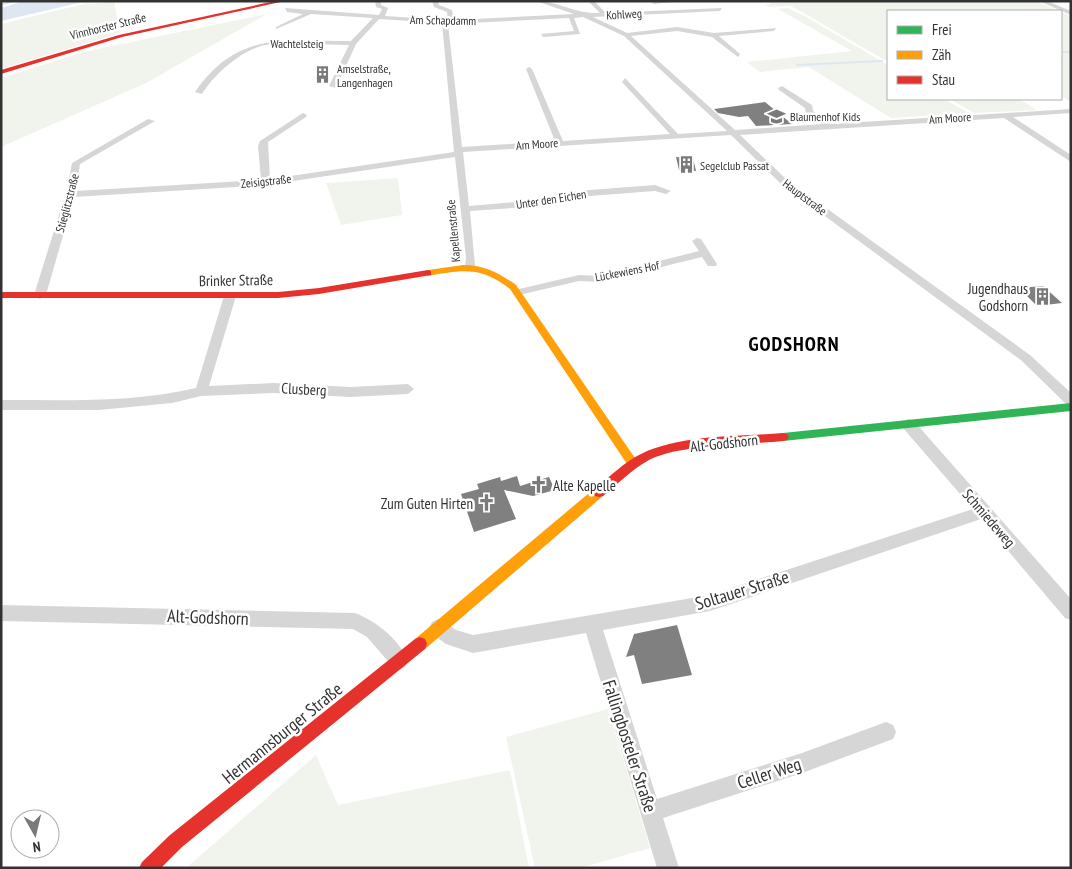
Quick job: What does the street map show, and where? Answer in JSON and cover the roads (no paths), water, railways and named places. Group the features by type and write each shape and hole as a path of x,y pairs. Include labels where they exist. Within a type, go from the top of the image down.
{"street":[{"name":"Vinnhorster Straße","path":"1,72 121,36 283,1"},
{"path":"333,86 353,43 379,18 384,8 378,6 378,1"},
{"path":"435,1 436,6 450,11 448,22"},
{"name":"Hauptstraße","path":"539,1 588,16 626,35 734,133 783,181 1026,358 1071,401"},
{"path":"591,1 605,15"},
{"path":"654,2 679,1"},
{"name":"Kohlweg","path":"588,16 720,9 712,1"},
{"path":"1042,1 1071,13"},
{"name":"Am Schapdamm","path":"298,12 448,22 588,16"},
{"path":"278,28 310,13"},
{"path":"544,35 578,32 572,17"},
{"name":"Kapellenstraße","path":"448,22 448,64 471,258 470,266 488,270 507,280 519,292 632,464"},
{"path":"626,35 677,29 714,35 774,29"},
{"path":"714,35 738,55"},
{"name":"Wachtelsteig","path":"199,92 203,85 230,62 255,45 268,43 353,43"},
{"path":"529,69 559,142"},
{"path":"625,80 676,136"},
{"path":"782,88 809,107 809,112 829,126"},
{"name":"Am Moore","path":"459,152 559,142 734,133 1071,111"},
{"path":"266,182 262,146 264,141 303,115"},
{"path":"1005,115 1071,159"},
{"name":"Stieglitzstraße","path":"40,295 71,194 76,163 80,159 151,121"},
{"name":"Zeisigstraße","path":"71,194 266,182 459,152"},
{"name":"Unter den Eichen","path":"465,209 541,203 563,195 655,188 666,191"},
{"path":"697,241 712,264"},
{"name":"Lückewiens Hof","path":"519,292 579,278 600,279 705,253"},
{"name":"Brinker Straße","path":"1,295 230,296 319,292 470,266"},
{"path":"201,391 230,296"},
{"name":"Clusberg","path":"1,405 99,404 172,398 201,391 274,388 351,392 408,389"},
{"name":"Alt-Godshorn","path":"438,628 632,464 652,454 677,448 1071,407"},
{"name":"Schmiedeweg","path":"908,424 1071,612"},
{"name":"Soltauer Straße","path":"438,628 452,638 473,644 710,603 984,512"},
{"name":"Alt-Godshorn","path":"1,613 355,621 373,630 399,661"},
{"name":"Fallingbosteler Straße","path":"592,624 668,868"},
{"name":"Hermannsburger Straße","path":"148,868 176,841 438,628"},
{"name":"Celler Weg","path":"651,811 802,763 886,732"}],"waterway":[{"path":"1,5 13,1"},
{"path":"1062,52 1071,52"},
{"path":"797,65 882,61"}],"place":[{"name":"Amselstraße, Langenhagen","path":"323,75"},
{"name":"Blaumenhof Kids","path":"776,116"},
{"name":"Segelclub Passat","path":"686,165"},
{"name":"Jugendhaus Godshorn","path":"1042,297"},
{"name":"Alte Kapelle","path":"539,485"},
{"name":"Zum Guten Hirten","path":"487,503"}],"district":[{"name":"GODSHORN","path":"794,344"}]}
